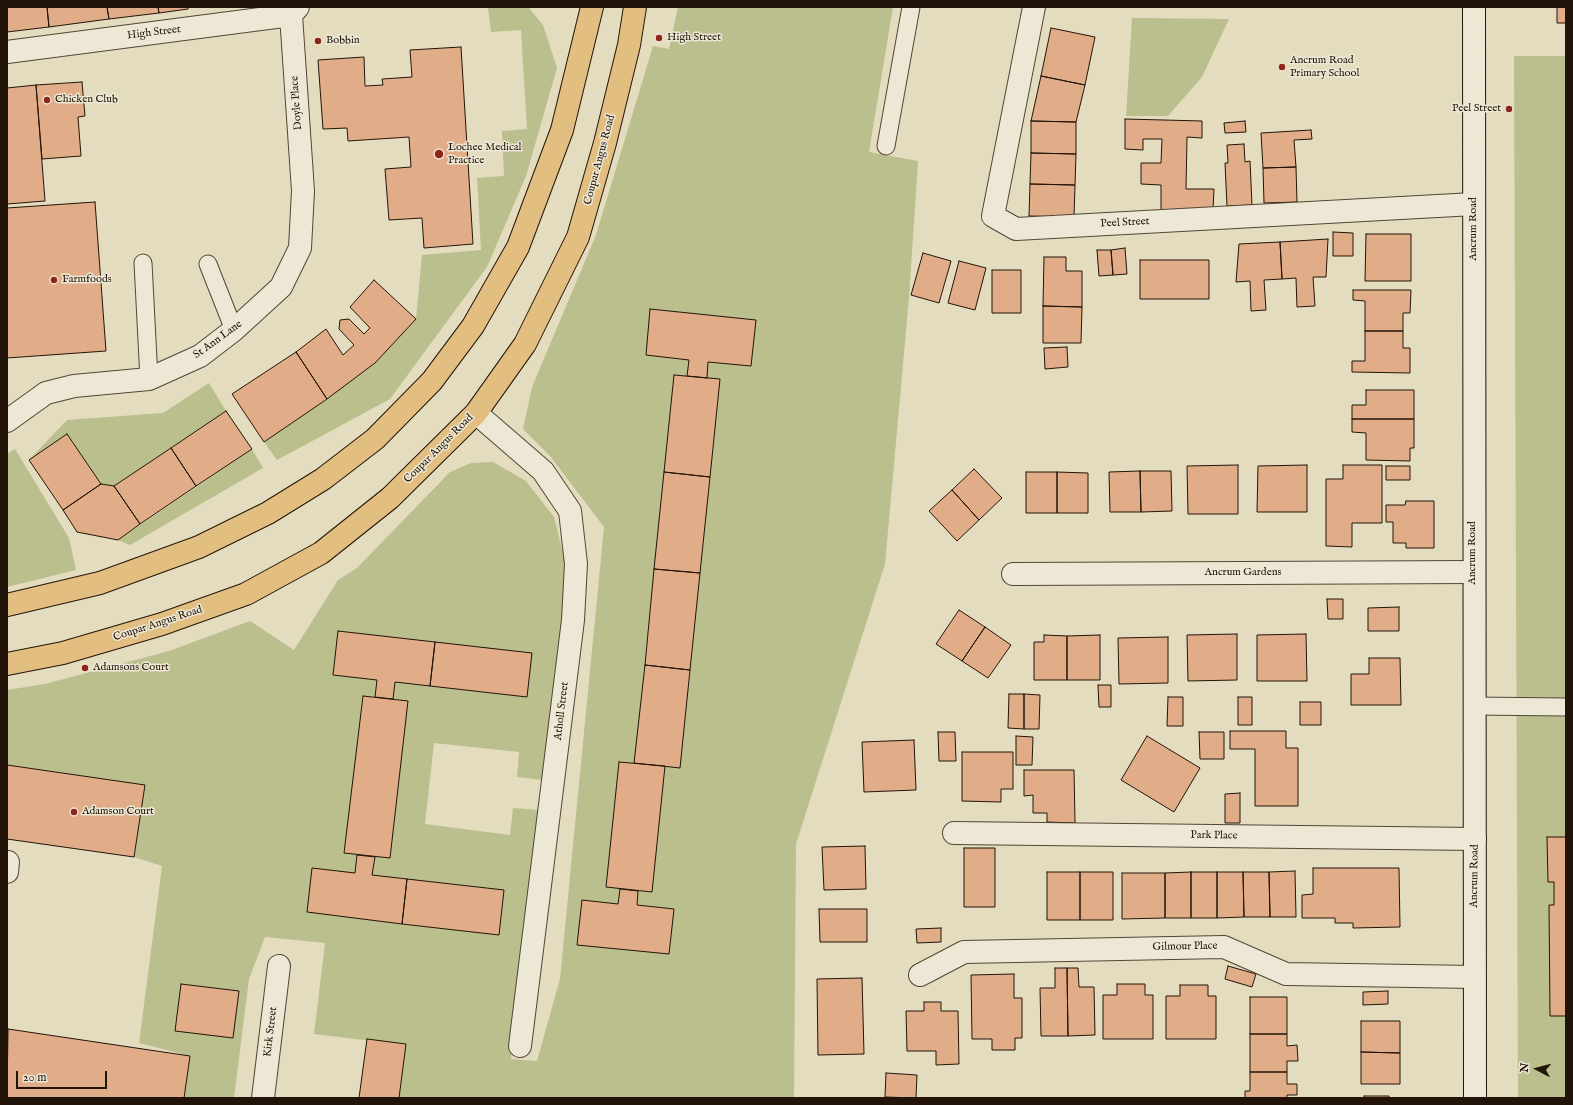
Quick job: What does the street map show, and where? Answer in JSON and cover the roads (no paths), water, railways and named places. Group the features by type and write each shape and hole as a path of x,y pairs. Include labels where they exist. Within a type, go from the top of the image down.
{"main road":[{"path":"7,605 107,580 200,547 268,513 323,479 375,439 432,381 473,326 518,246 562,130 592,7"},
{"name":"Coupar Angus Road","path":"7,664 79,649 162,624 246,594 321,553 390,498 476,413 526,344 578,237 607,136 629,44 635,7"}],"street":[{"name":"Peel Street","path":"1034,7 993,216 1016,229 1474,204"},
{"name":"Ancrum Road","path":"1474,7 1473,706 1475,839 1475,1098"},
{"name":"High Street","path":"7,52 295,11"},
{"name":"Doyle Place","path":"295,11 303,191"},
{"name":"St Ann Lane","path":"7,420 46,393 74,386 148,379 200,356 234,330 281,286 300,248 303,191"},
{"name":"Atholl Street","path":"476,413 543,471 570,510 576,564 573,620 520,1046"},
{"name":"Ancrum Gardens","path":"1013,574 1474,572"},
{"name":"Park Place","path":"954,833 1475,839"},
{"name":"Gilmour Place","path":"920,975 964,952 1224,947 1286,974 1474,977"},
{"name":"Kirk Street","path":"263,1098 279,966"}],"lane":[{"path":"886,146 911,7"},
{"path":"143,263 148,379"},
{"path":"208,264 234,330"},
{"path":"1473,706 1566,707"}],"place":[{"name":"High Street","path":"659,38"},
{"name":"Bobbin","path":"318,41"},
{"name":"Ancrum Road Primary School","path":"1282,67"},
{"name":"Chicken Club","path":"47,100"},
{"name":"Peel Street","path":"1509,109"},
{"name":"Lochee Medical Practice","path":"439,154"},
{"name":"Farmfoods","path":"54,280"},
{"name":"Adamsons Court","path":"85,668"},
{"name":"Adamson Court","path":"74,812"}]}
